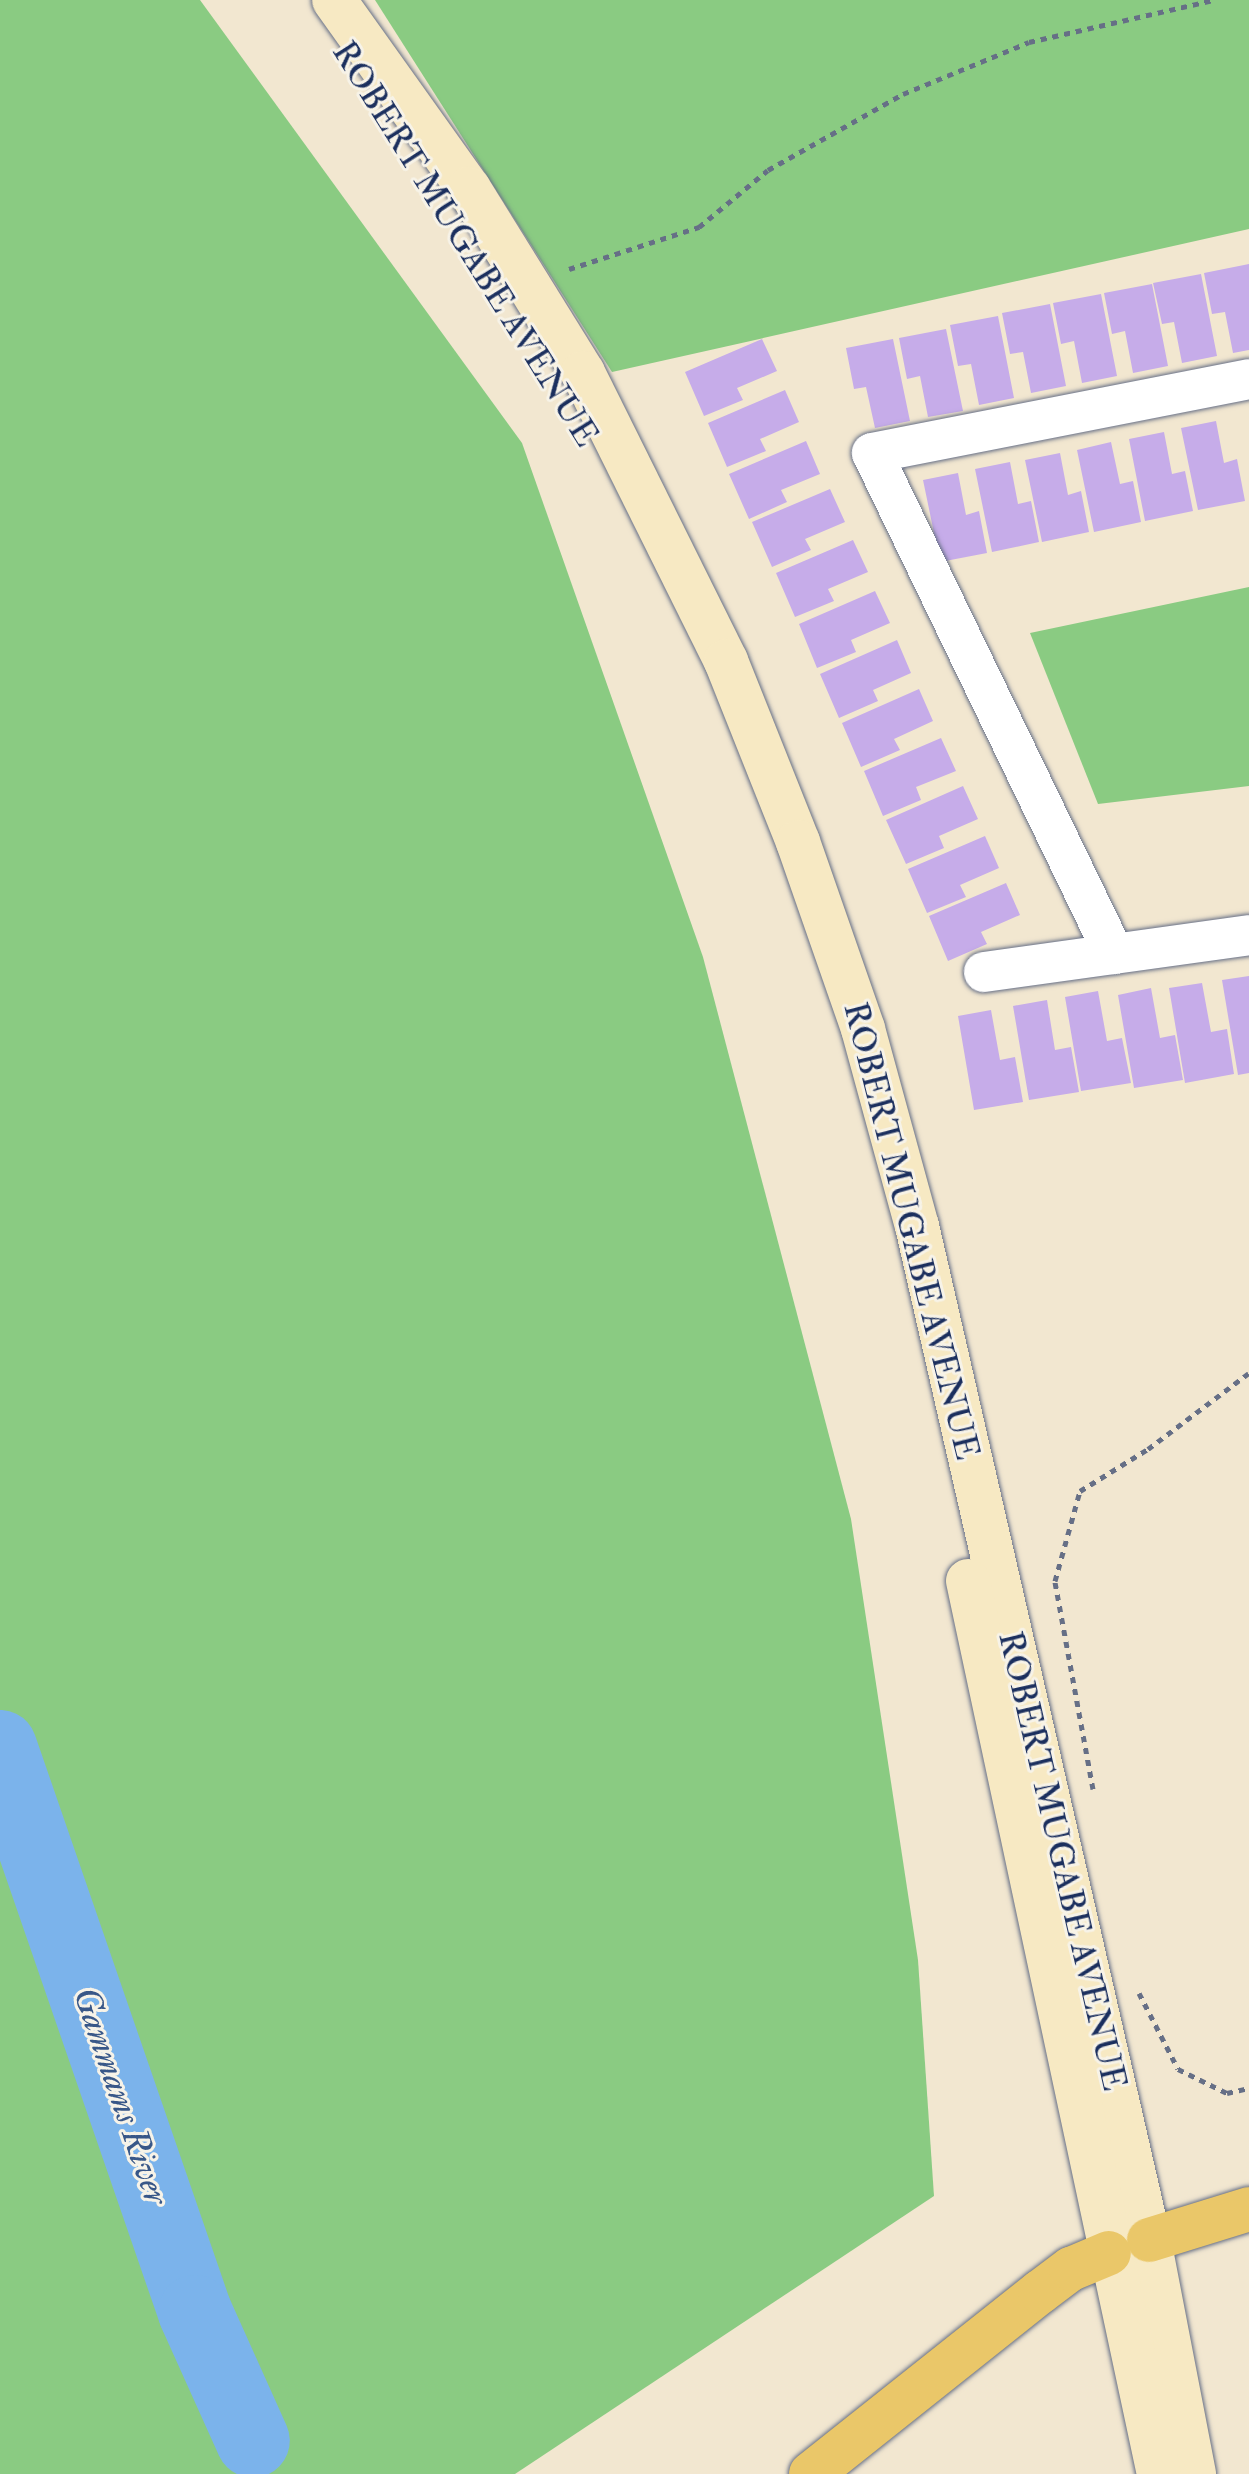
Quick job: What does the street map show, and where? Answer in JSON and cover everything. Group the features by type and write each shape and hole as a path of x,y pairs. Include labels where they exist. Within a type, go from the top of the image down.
{"highway":[{"path":"811,2474 1051,2285 1129,2246 1249,2209"}],"street":[{"name":"ROBERT MUGABE AVENUE","path":"308,0 399,130 574,403 705,671 787,875 867,1129 909,1292 1129,2246"},
{"name":"ROBERT MUGABE AVENUE","path":"334,0 397,84 583,373 726,661 798,842 863,1029 917,1226 1159,2391 1194,2474"},
{"path":"1114,954 872,453 1249,379"},
{"path":"984,972 1249,935"},
{"name":"ROBERT MUGABE AVENUE","path":"1159,2391 1159,2474"}],"path":[{"path":"529,285 606,254 699,227 781,162 903,94 1015,48 1163,8 1214,0"},
{"path":"1095,1797 1055,1581 1080,1491 1148,1449 1249,1373"},
{"path":"1133,1980 1178,2069 1227,2093 1249,2088"}],"green space":[{"path":"0,0 200,0 522,443 703,957 851,1519 918,1960 934,2196 515,2474 0,2474"},
{"path":"375,0 1249,0 1249,229 612,372"},
{"path":"1249,587 1249,786 1098,804 1030,633"}],"building":[{"path":"1249,264 1249,350 1233,353 1225,312 1212,314 1204,273"},
{"path":"1201,274 1217,356 1182,363 1174,322 1162,324 1153,283"},
{"path":"1152,284 1168,366 1133,373 1125,331 1112,334 1104,293"},
{"path":"1101,294 1117,376 1082,383 1074,341 1061,344 1053,303"},
{"path":"1050,304 1066,386 1031,393 1023,352 1010,354 1002,313"},
{"path":"998,316 1014,398 979,405 971,364 958,366 950,325"},
{"path":"946,329 963,411 928,417 920,376 907,379 899,338"},
{"path":"762,339 777,371 737,388 743,400 704,416 685,372"},
{"path":"893,339 910,421 875,428 866,387 854,389 846,348"},
{"path":"785,390 799,422 760,439 766,451 727,467 708,423"},
{"path":"1216,421 1224,463 1237,459 1245,501 1198,510 1181,428"},
{"path":"1164,432 1172,474 1185,471 1193,511 1145,521 1129,439"},
{"path":"806,441 820,474 781,490 787,502 749,519 729,474"},
{"path":"1111,442 1120,484 1133,481 1141,522 1094,532 1077,450"},
{"path":"1060,453 1068,495 1081,491 1089,532 1042,542 1025,460"},
{"path":"1010,462 1018,504 1031,501 1039,542 992,552 975,469"},
{"path":"958,473 966,515 979,511 987,553 940,562 923,480"},
{"path":"830,489 845,522 805,539 811,550 772,567 752,522"},
{"path":"853,540 868,572 828,589 834,601 795,617 776,573"},
{"path":"875,591 890,623 851,640 856,652 817,668 799,624"},
{"path":"897,640 911,673 873,690 878,701 839,718 820,674"},
{"path":"919,689 933,721 894,739 900,750 861,767 842,723"},
{"path":"941,738 956,771 916,787 921,800 883,816 864,771"},
{"path":"963,786 978,819 939,836 944,848 906,864 886,820"},
{"path":"985,836 999,868 960,885 966,897 927,913 908,869"},
{"path":"1006,883 1020,915 981,932 987,944 948,961 929,916"},
{"path":"1249,976 1249,1073 1238,1075 1222,980"},
{"path":"1202,983 1211,1032 1227,1029 1234,1074 1185,1083 1169,988"},
{"path":"1151,988 1160,1038 1175,1035 1183,1080 1134,1088 1118,995"},
{"path":"1098,991 1107,1041 1122,1038 1131,1083 1081,1091 1065,997"},
{"path":"1047,1000 1055,1050 1071,1047 1079,1092 1029,1100 1013,1006"},
{"path":"991,1010 1000,1060 1015,1057 1023,1102 974,1110 958,1016"}],"waterway":[{"name":"Gammams River","path":"0,1747 195,2312 253,2441"}]}
